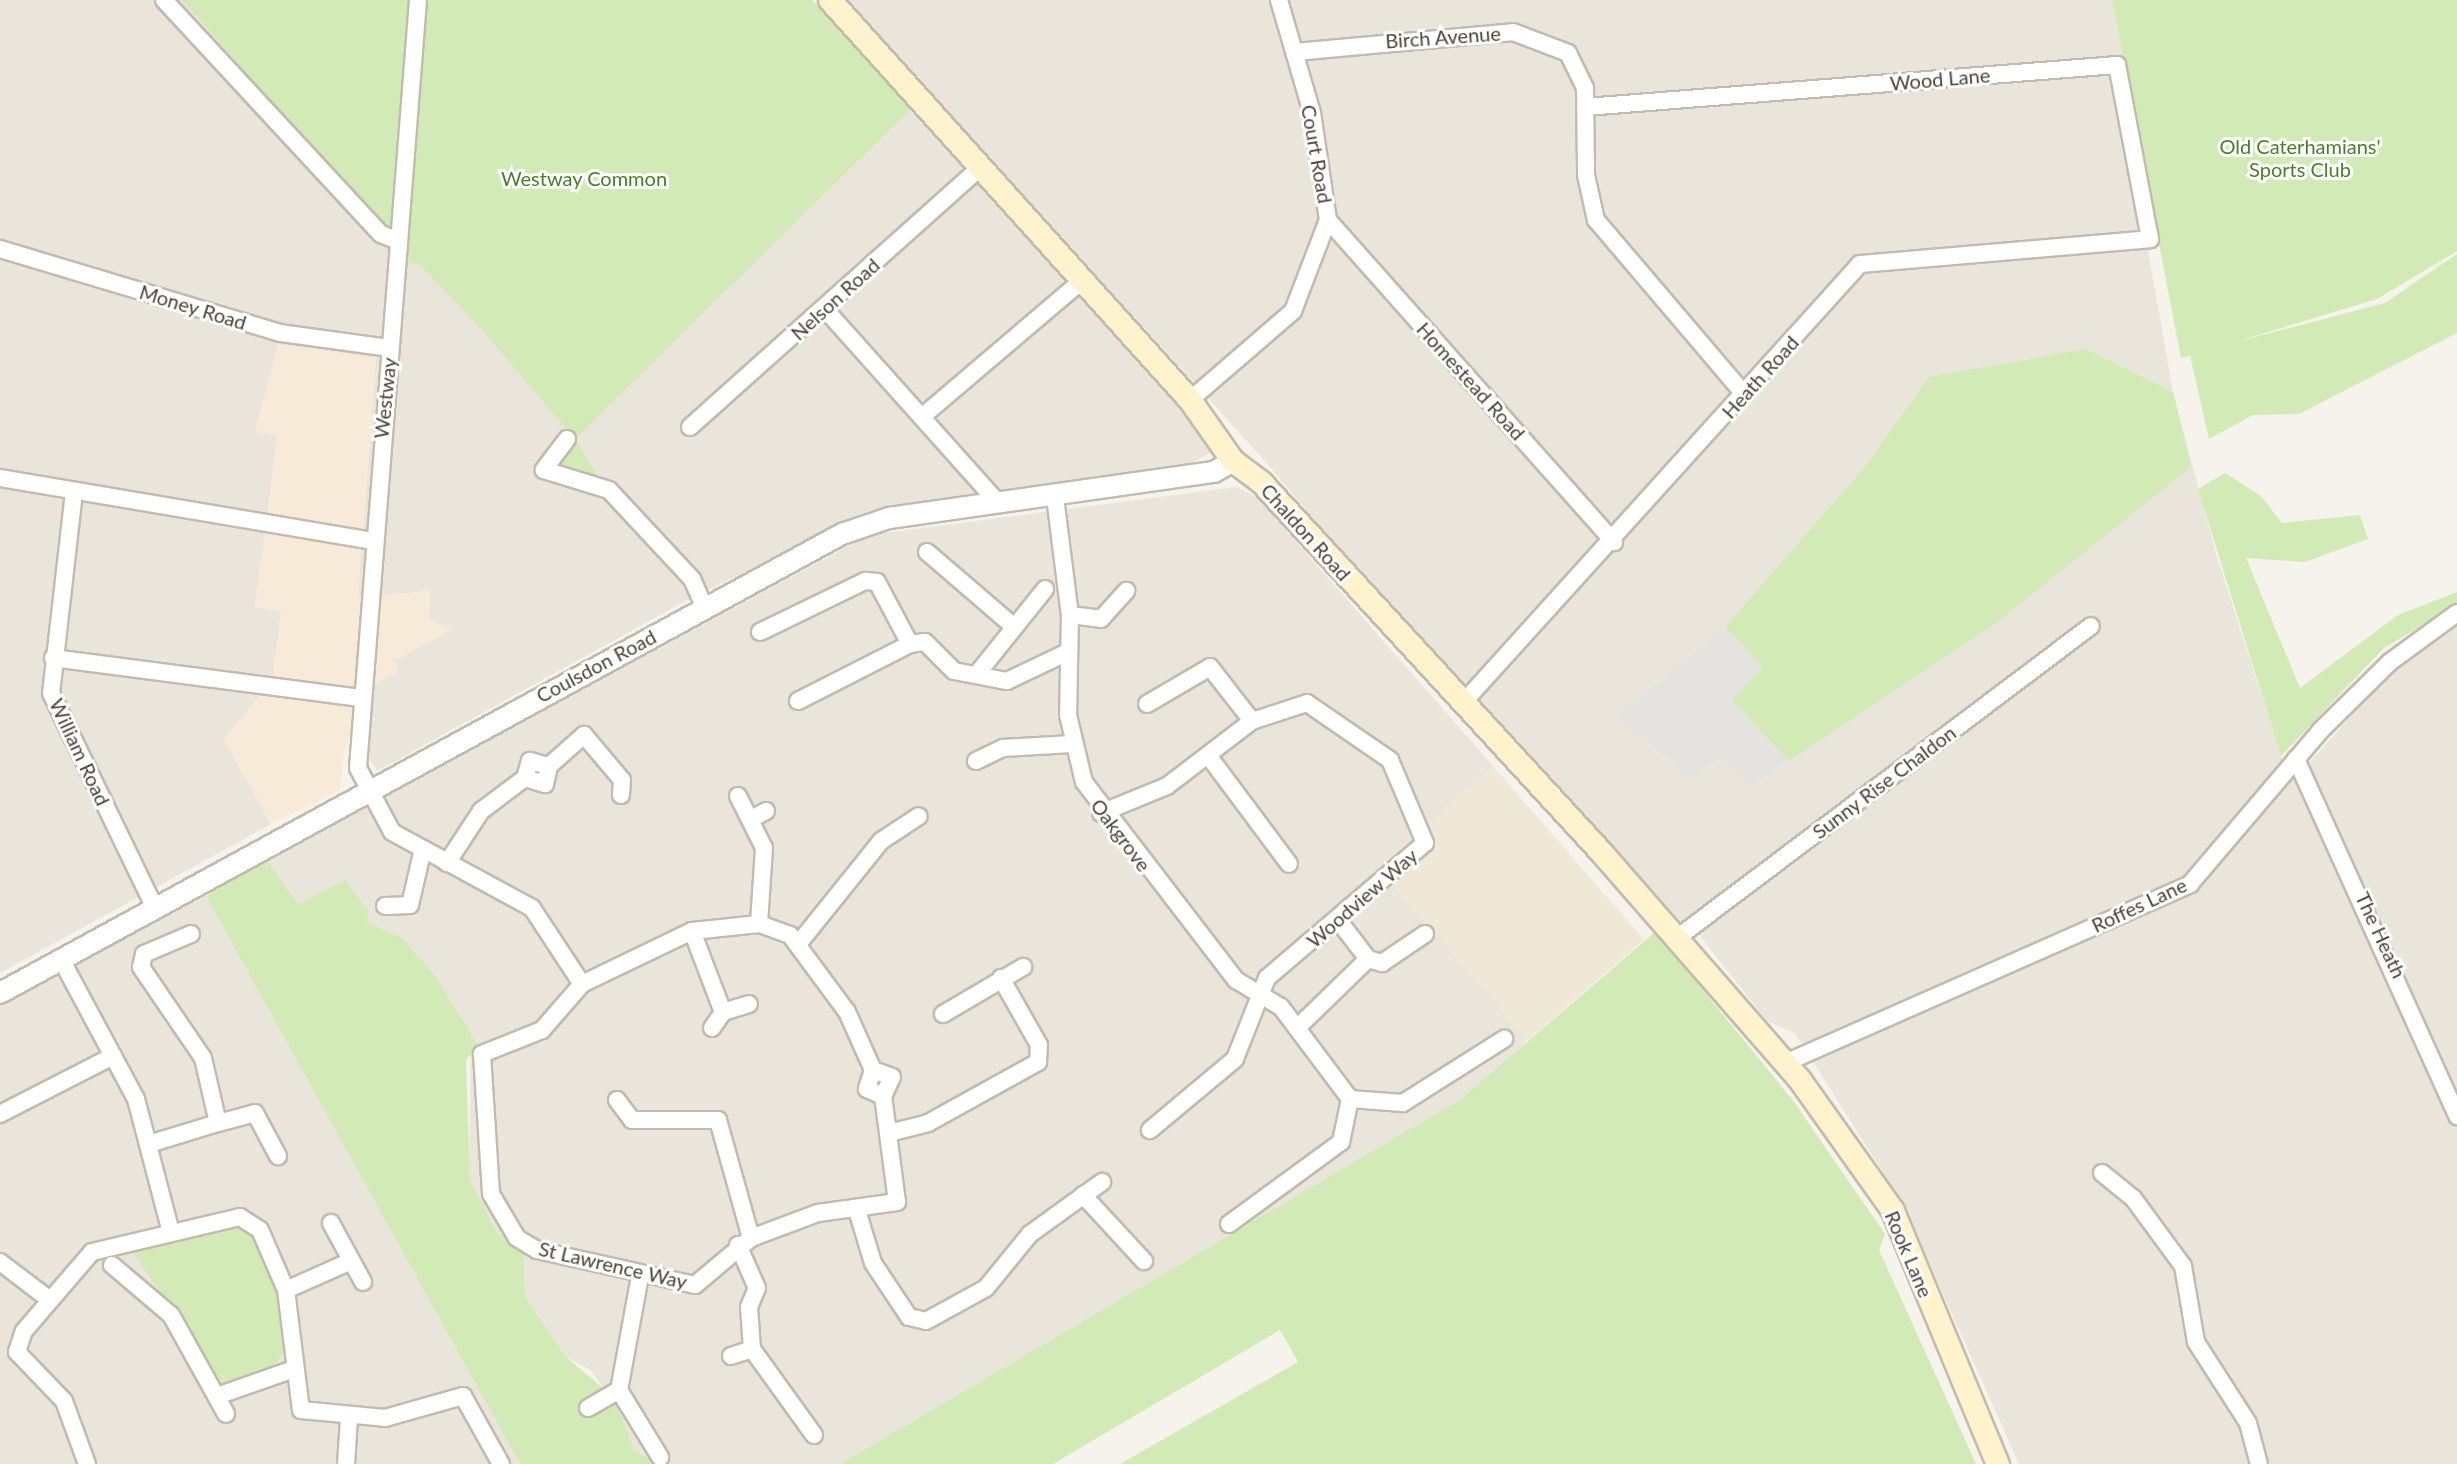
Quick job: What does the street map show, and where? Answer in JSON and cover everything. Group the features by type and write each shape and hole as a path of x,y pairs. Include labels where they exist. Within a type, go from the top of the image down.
{"main road":[{"name":"Chaldon Road","path":"830,0 1080,282 1190,400 1233,461 1261,482 1677,938 1785,1063"},
{"name":"Rook Lane","path":"1785,1063 1893,1211 1998,1464"}],"street":[{"path":"164,0 381,234 398,241"},
{"name":"Westway","path":"418,0 356,748 370,794 392,832 422,853 516,896 546,920 582,984"},
{"name":"Court Road","path":"1190,400 1293,311 1328,220 1295,52 1279,0"},
{"name":"Birch Avenue","path":"1295,52 1425,36 1531,35 1554,42 1577,64 1586,107 1586,175 1596,220 1744,394"},
{"name":"Wood Lane","path":"1586,107 2117,65 2150,239"},
{"name":"Nelson Road","path":"690,427 979,169"},
{"name":"Homestead Road","path":"1328,220 1614,542"},
{"name":"Heath Road","path":"1462,704 1614,542 1860,264 2150,239"},
{"name":"Money Road","path":"0,249 280,333 390,348"},
{"path":"924,415 1080,282"},
{"path":"824,308 924,415 999,504"},
{"path":"567,439 538,471 609,490 692,579 704,606"},
{"name":"Coulsdon Road","path":"0,993 370,794 704,606 867,525 1214,472 1233,461"},
{"path":"0,478 372,541"},
{"name":"William Road","path":"74,492 53,658 58,712 155,908"},
{"name":"Oakgrove","path":"1055,497 1070,615 1068,652 1072,744 1101,813 1236,980 1261,993 1297,1028 1350,1099"},
{"path":"927,552 1013,626"},
{"path":"760,632 865,581 877,582 910,644"},
{"path":"977,674 1045,589"},
{"path":"1070,615 1101,619 1126,591"},
{"name":"Roffes Lane","path":"1785,1063 2190,884 2296,759 2390,662 2457,613"},
{"name":"Sunny Rise Chaldon","path":"1677,938 2091,626"},
{"path":"798,701 910,644 925,642 954,671 1007,681 1068,652"},
{"path":"53,658 360,698"},
{"path":"1147,704 1210,667 1252,721"},
{"name":"Woodview Way","path":"1101,813 1167,786 1210,758 1252,721 1307,703 1390,760 1425,843 1267,978 1235,1059 1150,1130"},
{"path":"447,863 481,811 525,778 545,784 549,766 584,735 622,780 621,795"},
{"path":"976,761 1003,748 1072,744"},
{"path":"1210,758 1289,864"},
{"name":"The Heath","path":"2296,759 2457,1116"},
{"path":"738,796 751,819 766,861 759,924 799,943 881,841 919,816"},
{"path":"751,819 766,811"},
{"path":"385,906 410,905 422,853"},
{"path":"1338,920 1368,959"},
{"name":"St Lawrence Way","path":"759,924 692,931 582,984 542,1030 482,1054 491,1194 517,1238 537,1250 640,1276 695,1285 745,1242 818,1213 857,1210 897,1202 893,1132 883,1096 867,1089 873,1070 847,1012 799,943"},
{"path":"692,931 723,1012"},
{"path":"191,934 144,954 141,967 203,1058 218,1123"},
{"path":"1297,1028 1368,959 1392,960 1425,934"},
{"path":"62,961 113,1056 152,1143 171,1232"},
{"path":"943,1014 1023,967"},
{"path":"893,1132 950,1112 1038,1062 1039,1045 1001,978"},
{"path":"712,1028 723,1012 749,1004"},
{"path":"1229,1224 1341,1142 1350,1099 1403,1103 1504,1039"},
{"path":"0,1114 113,1056"},
{"path":"617,1100 632,1120 718,1120 757,1288 749,1307 752,1349 814,1435"},
{"path":"152,1143 255,1113 278,1156"},
{"path":"2102,1173 2153,1222 2183,1266 2196,1342 2248,1423 2259,1464"},
{"path":"857,1210 873,1263 909,1317 926,1321 986,1288 1030,1234 1102,1182"},
{"path":"1083,1195 1144,1261"},
{"path":"87,1464 64,1401 17,1352 46,1297 92,1252 171,1232 251,1220 286,1290 301,1410 349,1418 385,1418 463,1396 501,1464"},
{"path":"331,1223 363,1282"},
{"path":"286,1290 351,1261"},
{"path":"0,1262 46,1297"},
{"path":"112,1265 171,1315 226,1414"},
{"path":"640,1276 619,1390 660,1457"},
{"path":"731,1356 752,1349"},
{"path":"217,1396 294,1369"},
{"path":"588,1408 619,1390"},
{"path":"346,1464 349,1418"}],"shaded area":[{"path":"0,0 812,0 1142,358 1213,451 1183,468 862,514 678,605 377,771 364,750 369,687 395,660 451,630 429,619 430,591 358,598 376,358 296,351 255,432 278,434 255,607 281,611 273,680 224,739 271,824 0,973"},
{"path":"847,0 2112,0 2158,247 2148,251 2173,392 2216,554 2281,756 2295,779 2394,668 2457,624 2457,1464 2019,1464 1903,1204 1795,1033 1767,1021 1686,918 1681,922 1399,620 1264,460"},
{"path":"278,344 376,358 358,597 430,591 429,619 451,630 395,660 399,672 369,687 344,752 340,790 271,824 224,739 273,680 281,611 255,608 278,435 255,431"},
{"path":"1236,487 1257,497 1493,766 1396,885 1528,1037 1510,1062 1461,1099 840,1464 656,1464 634,1450 609,1405 584,1401 604,1389 591,1370 566,1357 525,1296 524,1255 496,1231 469,1180 471,1048 393,934 298,904 267,860 869,535"},
{"path":"1725,627 1763,667 1732,701 1789,761 1753,785 1722,755 1693,781 1617,716"},
{"path":"1493,766 1644,940 1528,1041 1377,867"},
{"path":"206,896 405,1251 520,1464 0,1464 0,1005"}],"green space":[{"name":"Westway Common","path":"182,0 812,0 911,109 575,439 474,321 418,264 407,262 408,235 385,229"},
{"name":"Old Caterhamians' Sports Club","path":"2112,0 2457,0 2457,251 2377,299 2232,343 2385,303 2457,254 2457,333 2299,414 2253,415 2209,439 2190,356 2181,358"},
{"path":"2086,349 2173,392 2191,467 1992,626 1789,761 1732,700 1762,667 1725,627 1864,468 1929,377"},
{"path":"575,439 601,481 554,467"},
{"path":"2225,473 2261,496 2282,523 2360,515 2368,539 2305,562 2246,558 2300,688 2398,615 2457,592 2457,605 2384,648 2281,756 2198,489"},
{"path":"267,860 298,904 345,880 368,911 367,923 402,938 436,977 477,1044 466,1061 470,1180 496,1231 524,1255 525,1296 566,1357 604,1389 585,1401 616,1403 634,1450 656,1464 520,1464 206,896"},
{"path":"1655,932 1792,1099 1885,1234 1879,1250 1976,1464 1120,1464 1298,1362 1280,1330 1053,1464 840,1464 1461,1099"},
{"path":"238,1226 252,1235 279,1298 285,1350 274,1366 223,1384 133,1252"}]}
